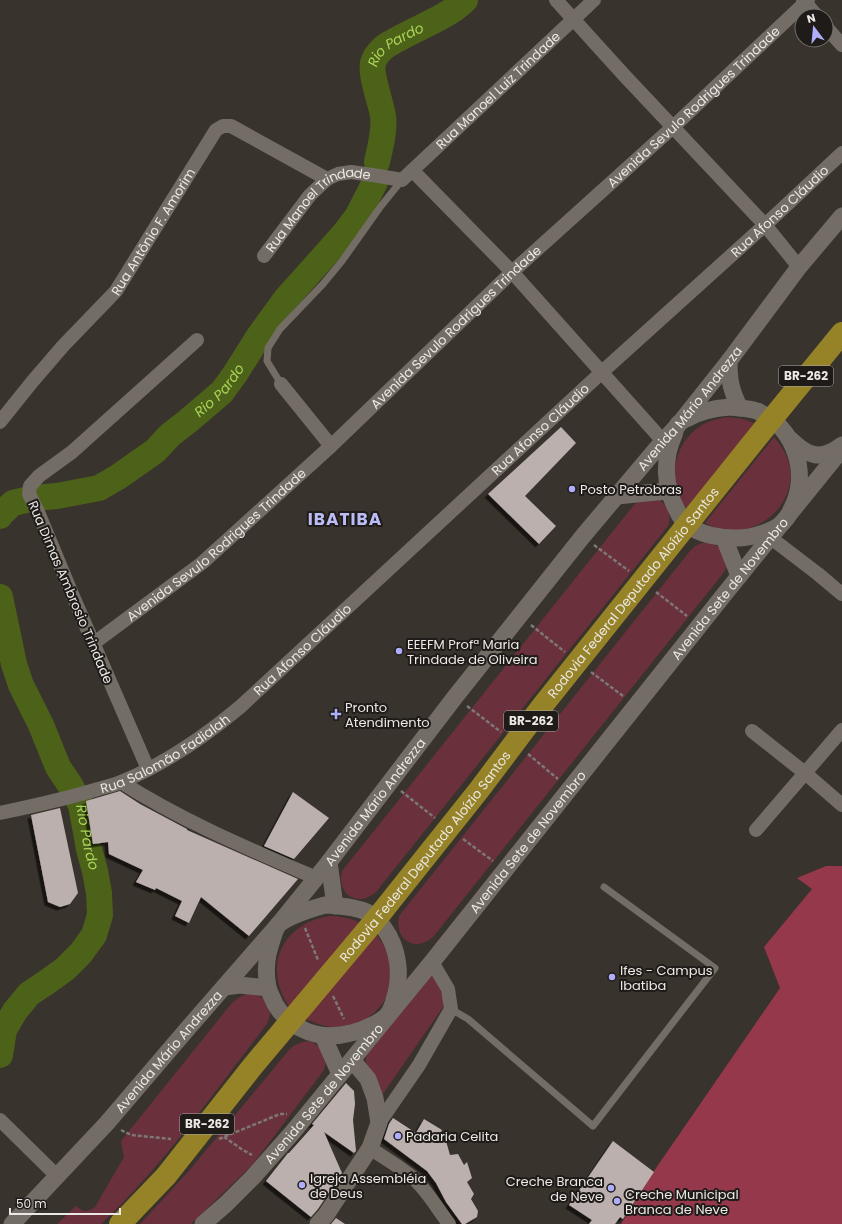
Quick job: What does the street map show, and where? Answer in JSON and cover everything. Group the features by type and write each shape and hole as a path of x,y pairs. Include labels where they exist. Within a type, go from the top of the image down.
{"highway":[{"name":"Rodovia Federal Deputado Aloízio Santos","path":"120,1224 166,1176 252,1067 377,918 642,581 842,333"}],"street":[{"path":"556,0 572,19 765,225 799,267"},
{"name":"Rua Manoel Luiz Trindade","path":"391,178 413,170 572,19 594,0"},
{"name":"Avenida Sevulo Rodrigues Trindade","path":"94,643 202,563 331,446 512,272 673,127 805,1"},
{"path":"834,36 842,45"},
{"name":"Rua Antônio F. Amorim","path":"0,422 63,346 116,291 216,130 223,126 230,126 327,179"},
{"name":"Rua Afonso Cláudio","path":"240,707 602,372 765,225 842,153"},
{"path":"413,170 512,272 662,441"},
{"name":"Rua Manoel Trindade","path":"264,256 310,196 327,179 338,174 351,172 391,178"},
{"name":"Avenida Mário Andrezza","path":"12,1224 107,1123 188,1027 278,925 455,697 583,536 729,361 799,267 842,216"},
{"name":"Rua Dimas Ambrosio Trindade","path":"148,769 29,494 30,486 39,476 72,452 197,340"},
{"path":"729,361 730,386 740,408"},
{"path":"281,384 331,446"},
{"path":"788,437 796,453 800,470 799,487 794,503 786,519 776,527 764,533 750,536 724,538 699,531 687,525 679,515 668,491 666,457 678,424 693,416 708,410 719,408 740,408 757,412 771,420 780,428 799,448 811,454 822,456 832,452 842,445"},
{"name":"Avenida Sete de Novembro","path":"203,1224 226,1204 274,1154 352,1060 842,449"},
{"path":"617,496 668,491"},
{"path":"724,538 739,576"},
{"path":"770,538 842,594"},
{"name":"Rua Salomão Fadialah","path":"0,814 71,797 121,782 187,748 240,707"},
{"path":"756,830 842,730"},
{"path":"752,731 805,773 842,805"},
{"path":"121,782 146,798 200,826 316,878"},
{"path":"328,862 334,906"},
{"path":"325,905 358,910 377,918 391,939 398,960 398,982 393,1004 388,1014 365,1029 350,1034 323,1036 304,1030 291,1022 281,1012 268,988 267,961 270,946 278,925 297,913 325,905"},
{"path":"318,1224 326,1215 370,1148 379,1123 419,1065 451,1009 448,989 432,962"},
{"path":"224,987 239,986 268,988"},
{"path":"323,1036 340,1074"},
{"path":"333,1057 352,1060 368,1079 375,1098 379,1123"},
{"path":"0,1120 57,1176"},
{"path":"370,1148 399,1167 412,1178 424,1190 449,1224"}],"lane":[{"path":"281,384 267,360 268,348 280,330 324,284 381,206 391,178"},
{"path":"451,1009 468,1019 593,1126 715,968 604,887"}],"path":[{"path":"305,927 319,962"},
{"path":"333,994 350,1034"},
{"path":"213,1141 280,1114 288,1114"},
{"path":"107,1123 131,1135 171,1139"},
{"path":"224,1137 242,1150 258,1158"}],"shaded area":[{"path":"728,417 743,419 757,424 687,509 679,496 676,487 675,468 680,449 691,433 702,425 716,419"},
{"path":"774,437 787,457 790,475 788,490 782,503 773,514 762,523 748,528 734,531 719,529 705,523"},
{"path":"660,500 666,506 670,515 668,526 376,892 369,897 362,899 356,899 350,896 342,887 342,871 633,506 638,501"},
{"path":"702,543 714,544 722,550 726,559 725,571 433,937 426,942 419,944 407,942 400,932 398,924 399,916 690,551 695,546"},
{"path":"826,866 842,866 842,1224 621,1224 654,1171 780,988 764,947 812,889 797,878"},
{"path":"329,916 338,916 361,923 290,1008 282,993 278,978 277,963 281,950 288,938 299,928 312,921"},
{"path":"376,934 389,955 391,967 389,991 383,1003 365,1020 342,1028 318,1024 306,1019"},
{"path":"430,971 440,988 443,997 443,1007 383,1094 369,1074 366,1064 366,1056 370,1046"},
{"path":"251,993 262,998 268,1004 270,1013 267,1024 167,1153 101,1224 57,1224 76,1206 85,1211 95,1207 124,1157 121,1141 231,1004 240,997"},
{"path":"309,1041 318,1046 323,1052 325,1056 324,1070 253,1164 191,1224 140,1224 188,1172 289,1050 293,1046"}],"building":[{"path":"561,427 576,443 525,496 556,526 539,544 488,494"},
{"path":"120,791 187,830 298,879 249,936 201,897 189,923 175,916 182,901 156,888 155,890 136,882 143,870 109,854 108,842 93,844 86,801"},
{"path":"293,792 329,818 294,859 264,846"},
{"path":"60,808 78,893 70,904 60,907 48,902 31,815"},
{"path":"346,1083 354,1091 355,1104 353,1120 356,1151 354,1153 324,1132 342,1173 311,1217 266,1181 288,1153 314,1125 312,1124"},
{"path":"393,1118 416,1133 424,1119 442,1130 436,1142 446,1141 450,1155 458,1154 464,1165 467,1162 472,1178 467,1182 474,1194 471,1199 478,1211 477,1217 465,1224 462,1224 446,1202 436,1183 427,1171 384,1139 389,1124"},
{"name":"Creche Branca de Neve","path":"613,1141 654,1172 623,1219 620,1217 615,1224 589,1224 592,1220 569,1205"},
{"path":"336,1218 345,1224 331,1224"}],"waterway":[{"name":"Rio Pardo","path":"377,162 382,139 383,116 372,68 376,57 388,44 448,13 465,0"},
{"name":"Rio Pardo","path":"0,516 13,503 34,498 57,496 99,488 118,477 155,451 170,435 222,392 285,300 344,234 357,217 375,182"},
{"name":"Rio Pardo","path":"0,597 14,664 21,685 41,725 58,767 81,805 99,893 100,915 94,935 81,953 65,969 29,994 15,1011 4,1030 0,1055"}],"place":[{"name":"Posto Petrobras","path":"572,489"},
{"name":"EEEFM Profª Maria Trindade de Oliveira","path":"399,651"},
{"name":"Pronto Atendimento","path":"336,714"},
{"name":"Ifes - Campus Ibatiba","path":"612,977"},
{"name":"Padaria Celita","path":"398,1136"},
{"name":"Igreja Assembléia de Deus","path":"302,1185"},
{"name":"Creche Branca de Neve","path":"611,1188"},
{"name":"Creche Municipal Branca de Neve","path":"617,1201"}],"district":[{"name":"IBATIBA","path":"345,519"}]}
